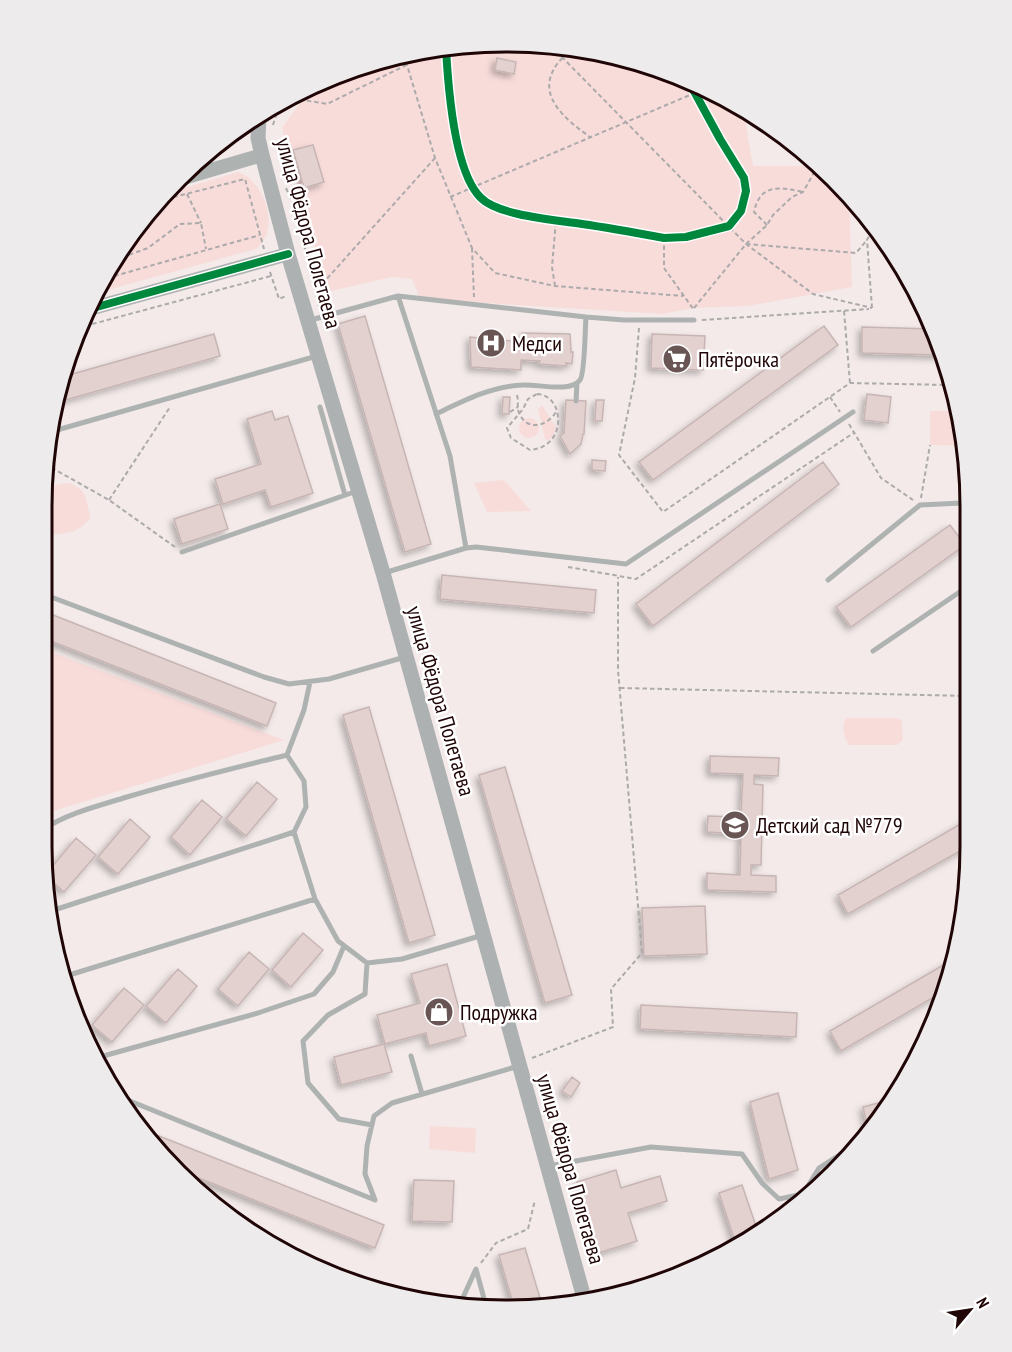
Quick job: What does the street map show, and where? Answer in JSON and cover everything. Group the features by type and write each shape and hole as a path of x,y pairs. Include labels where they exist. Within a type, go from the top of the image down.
{"main road":[{"name":"улица Фёдора Полетаева","path":"259,126 258,138 262,155 288,254 319,355 352,493 383,573 483,935 526,1062 547,1167 583,1293"}],"street":[{"path":"197,174 262,155"},
{"path":"98,307 288,254"}],"lane":[{"path":"398,296 450,456 466,548"},
{"path":"308,320 398,296 586,317 694,320"},
{"path":"436,414 472,397 510,386 567,387 577,383 582,377 586,317"},
{"path":"59,429 319,355"},
{"path":"576,401 577,383"},
{"path":"182,552 352,493 320,406"},
{"path":"383,573 476,547 626,564 853,412"},
{"path":"828,580 920,505 960,503"},
{"path":"873,651 960,592"},
{"path":"52,597 264,677 289,684 329,679 406,657"},
{"path":"287,755 304,710 310,682"},
{"path":"52,823 81,811 197,776 287,755"},
{"path":"287,755 303,781 306,807 294,832 315,899 338,941 368,963 402,960 483,935"},
{"path":"57,909 294,832"},
{"path":"72,974 315,899"},
{"path":"104,1056 247,1016 314,994 333,972 345,946"},
{"path":"368,963 365,994 328,1015 303,1041 308,1083 339,1119 372,1125"},
{"path":"411,1056 422,1094"},
{"path":"132,1102 375,1200 365,1174 367,1146 374,1116 392,1103 526,1062"},
{"path":"547,1167 651,1147 742,1154 762,1183 779,1199 794,1196"},
{"path":"810,1182 819,1168 836,1157"},
{"path":"463,1298 476,1269"},
{"path":"476,1269 484,1299"}],"path":[{"path":"561,56 746,244 813,294 872,308"},
{"path":"563,58 554,69 549,83 550,94 557,108 574,126 590,137"},
{"path":"303,100 327,104 415,62"},
{"path":"407,66 435,158 450,197 472,248 495,273 555,285 683,296"},
{"path":"450,197 626,122 690,91"},
{"path":"695,94 700,102"},
{"path":"174,197 245,179 266,260 279,299 324,282 435,158"},
{"path":"814,173 803,192 792,197 746,244 694,308 694,320 872,308"},
{"path":"767,225 754,212 756,202 768,189 782,187 803,192"},
{"path":"187,193 201,223 206,250"},
{"path":"547,219 566,222"},
{"path":"718,229 729,226 735,219"},
{"path":"555,285 552,267 556,220"},
{"path":"128,255 148,248 180,224 201,223"},
{"path":"115,276 260,235"},
{"path":"746,244 856,254 870,235"},
{"path":"653,236 675,237"},
{"path":"664,238 664,268 694,308"},
{"path":"867,240 872,308"},
{"path":"472,248 474,302"},
{"path":"90,325 272,276"},
{"path":"844,311 850,383"},
{"path":"640,320 635,378 619,455 663,512 850,383 943,385"},
{"path":"510,386 518,399 519,414 526,422 535,425 547,423 556,412"},
{"path":"539,394 544,395 550,399 556,412 558,425 556,435 546,445 532,450 518,444 508,434 509,424 519,414 528,399 539,394"},
{"path":"109,500 178,395"},
{"path":"830,397 881,478 920,505 930,446"},
{"path":"510,412 518,407"},
{"path":"54,469 109,500 182,552"},
{"path":"526,1062 613,1027 611,989 642,953 620,687 618,577"},
{"path":"620,687 960,696"},
{"path":"476,1269 496,1243 528,1229 535,1200"}],"shaded area":[{"path":"476,53 536,53 594,61 623,68 680,87 745,121 753,166 806,166 827,185 849,210 852,287 748,306 694,308 662,314 420,299 412,279 392,277 327,292 282,128 305,99 360,77 418,61"},
{"path":"238,172 246,176 253,181 266,206 268,224 263,241 256,249 107,290 146,230 182,189"},
{"path":"542,405 556,427 553,436 548,441 545,439 538,409"},
{"path":"930,411 949,411 956,446 930,445"},
{"path":"529,418 536,421 539,428 536,435 529,438 522,435 519,428 522,421"},
{"path":"504,480 531,511 487,512 474,483"},
{"path":"68,483 83,492 90,518 81,528 52,535 53,485"},
{"path":"52,652 284,740 52,812"},
{"path":"846,718 897,718 902,721 903,740 897,745 849,745 844,732"},
{"path":"430,1126 476,1128 475,1153 429,1149"}],"building":[{"path":"497,58 516,62 514,74 495,70"},
{"path":"313,145 324,182 304,188 293,150"},
{"path":"365,316 431,544 405,552 338,324"},
{"path":"824,326 838,345 653,480 639,462"},
{"path":"862,327 924,329 933,355 862,353"},
{"path":"522,333 570,334 572,364 566,363 566,366 539,364 540,361 521,360 521,370 471,367 470,337 522,342"},
{"path":"214,334 220,356 65,400 73,374"},
{"name":"Пятёрочка","path":"652,334 705,336 703,370 651,368"},
{"path":"867,394 891,397 888,423 864,420"},
{"path":"503,397 510,397 509,414 502,414"},
{"path":"566,400 586,401 584,434 581,444 570,454 560,436 564,433"},
{"path":"596,400 604,400 602,421 595,421"},
{"path":"272,411 275,420 288,416 313,493 271,507 265,490 223,504 215,479 261,464 247,419"},
{"path":"592,460 606,461 605,471 592,470"},
{"path":"823,462 839,484 653,626 636,604"},
{"path":"220,504 228,529 182,544 174,519"},
{"path":"950,525 960,538 960,549 851,627 836,607"},
{"path":"442,575 596,590 594,613 440,599"},
{"path":"52,615 276,703 267,726 52,642"},
{"path":"369,707 435,935 409,943 343,715"},
{"name":"Детский сад №779","path":"710,756 779,758 778,776 754,775 754,784 763,785 761,865 751,865 751,875 776,876 776,892 707,890 707,873 740,875 741,834 707,832 708,816 741,817 743,774 710,773"},
{"path":"505,767 572,995 545,1003 479,775"},
{"path":"257,782 277,799 246,836 226,819"},
{"path":"202,800 222,817 190,855 171,837"},
{"path":"130,819 150,837 118,874 98,857"},
{"path":"960,824 960,851 848,914 838,895"},
{"path":"76,838 96,855 64,892 54,883 53,866"},
{"path":"705,906 707,954 644,956 642,908"},
{"path":"303,933 323,950 291,987 272,970"},
{"path":"249,952 269,969 238,1006 218,989"},
{"path":"447,964 466,1036 429,1046 426,1033 385,1044 377,1015 420,1003 411,974"},
{"path":"943,965 933,998 841,1051 830,1031"},
{"path":"178,969 197,986 166,1023 146,1006"},
{"path":"124,988 144,1005 112,1042 92,1025"},
{"path":"641,1005 797,1013 796,1037 640,1029"},
{"path":"384,1044 392,1072 341,1085 334,1057"},
{"path":"572,1077 580,1083 571,1097 562,1091"},
{"path":"778,1093 798,1170 769,1179 750,1102"},
{"path":"880,1103 866,1122 863,1107"},
{"path":"157,1135 384,1225 375,1248 196,1177"},
{"path":"616,1170 621,1188 660,1176 667,1201 628,1213 637,1241 598,1253 577,1182"},
{"path":"414,1180 454,1181 452,1222 412,1221"},
{"path":"742,1185 755,1225 734,1238 719,1193"},
{"path":"525,1248 540,1299 512,1300 499,1255"}],"cycle path":[{"path":"447,56 451,105 459,149 464,169 481,198 489,204 514,213 664,238 686,237 729,226 741,211 746,191 744,178 695,94"},
{"path":"98,307 288,254"}],"place":[{"name":"Медси","path":"491,343"},
{"name":"Пятёрочка","path":"677,359"},
{"name":"Детский сад №779","path":"735,825"},
{"name":"Подружка","path":"439,1012"}]}
